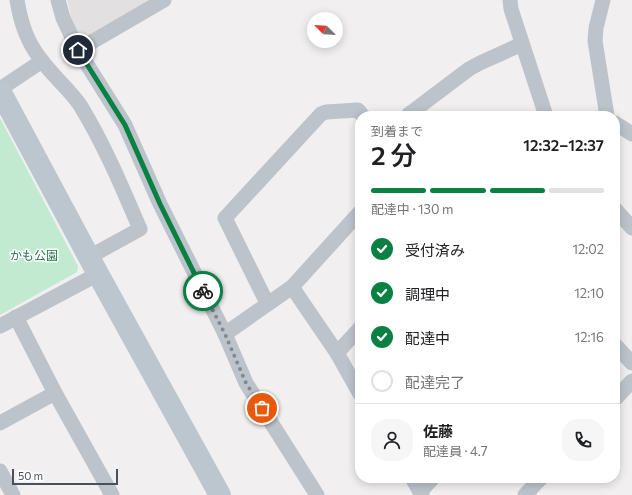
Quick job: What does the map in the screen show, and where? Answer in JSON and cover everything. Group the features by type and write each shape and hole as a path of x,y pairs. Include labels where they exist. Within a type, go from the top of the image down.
{"street":[{"path":"0,326 94,265 140,229 111,161 80,106 67,88 42,61 25,34 20,19 17,0"},
{"path":"58,0 63,18 78,50 125,125 160,204 225,334 246,383 317,495"},
{"path":"78,50 164,0"},
{"path":"510,0 511,9 544,111"},
{"path":"603,0 596,28 595,41 606,111"},
{"path":"413,111 469,69 522,44"},
{"path":"42,61 0,90 220,495"},
{"path":"267,303 225,218 321,114 326,112 359,111"},
{"path":"620,126 632,134"},
{"path":"620,215 632,228"},
{"path":"225,334 267,303 292,287 355,218"},
{"path":"292,287 336,353 355,385"},
{"path":"16,317 55,393 112,495"},
{"path":"336,353 355,333"},
{"path":"620,351 632,364"},
{"path":"620,394 632,381"},
{"path":"0,423 55,393"},
{"path":"0,471 13,495"},
{"path":"415,483 421,494 430,483"},
{"path":"526,495 537,483"}],"shaded area":[{"path":"67,0 153,0 90,37 76,36"}],"green space":[{"name":"かも公園","path":"0,118 78,266 77,272 0,315"}],"way so far":[{"path":"203,291 225,334 246,383 262,408"}],"route":[{"path":"78,50 125,125 160,204 203,291"}]}
